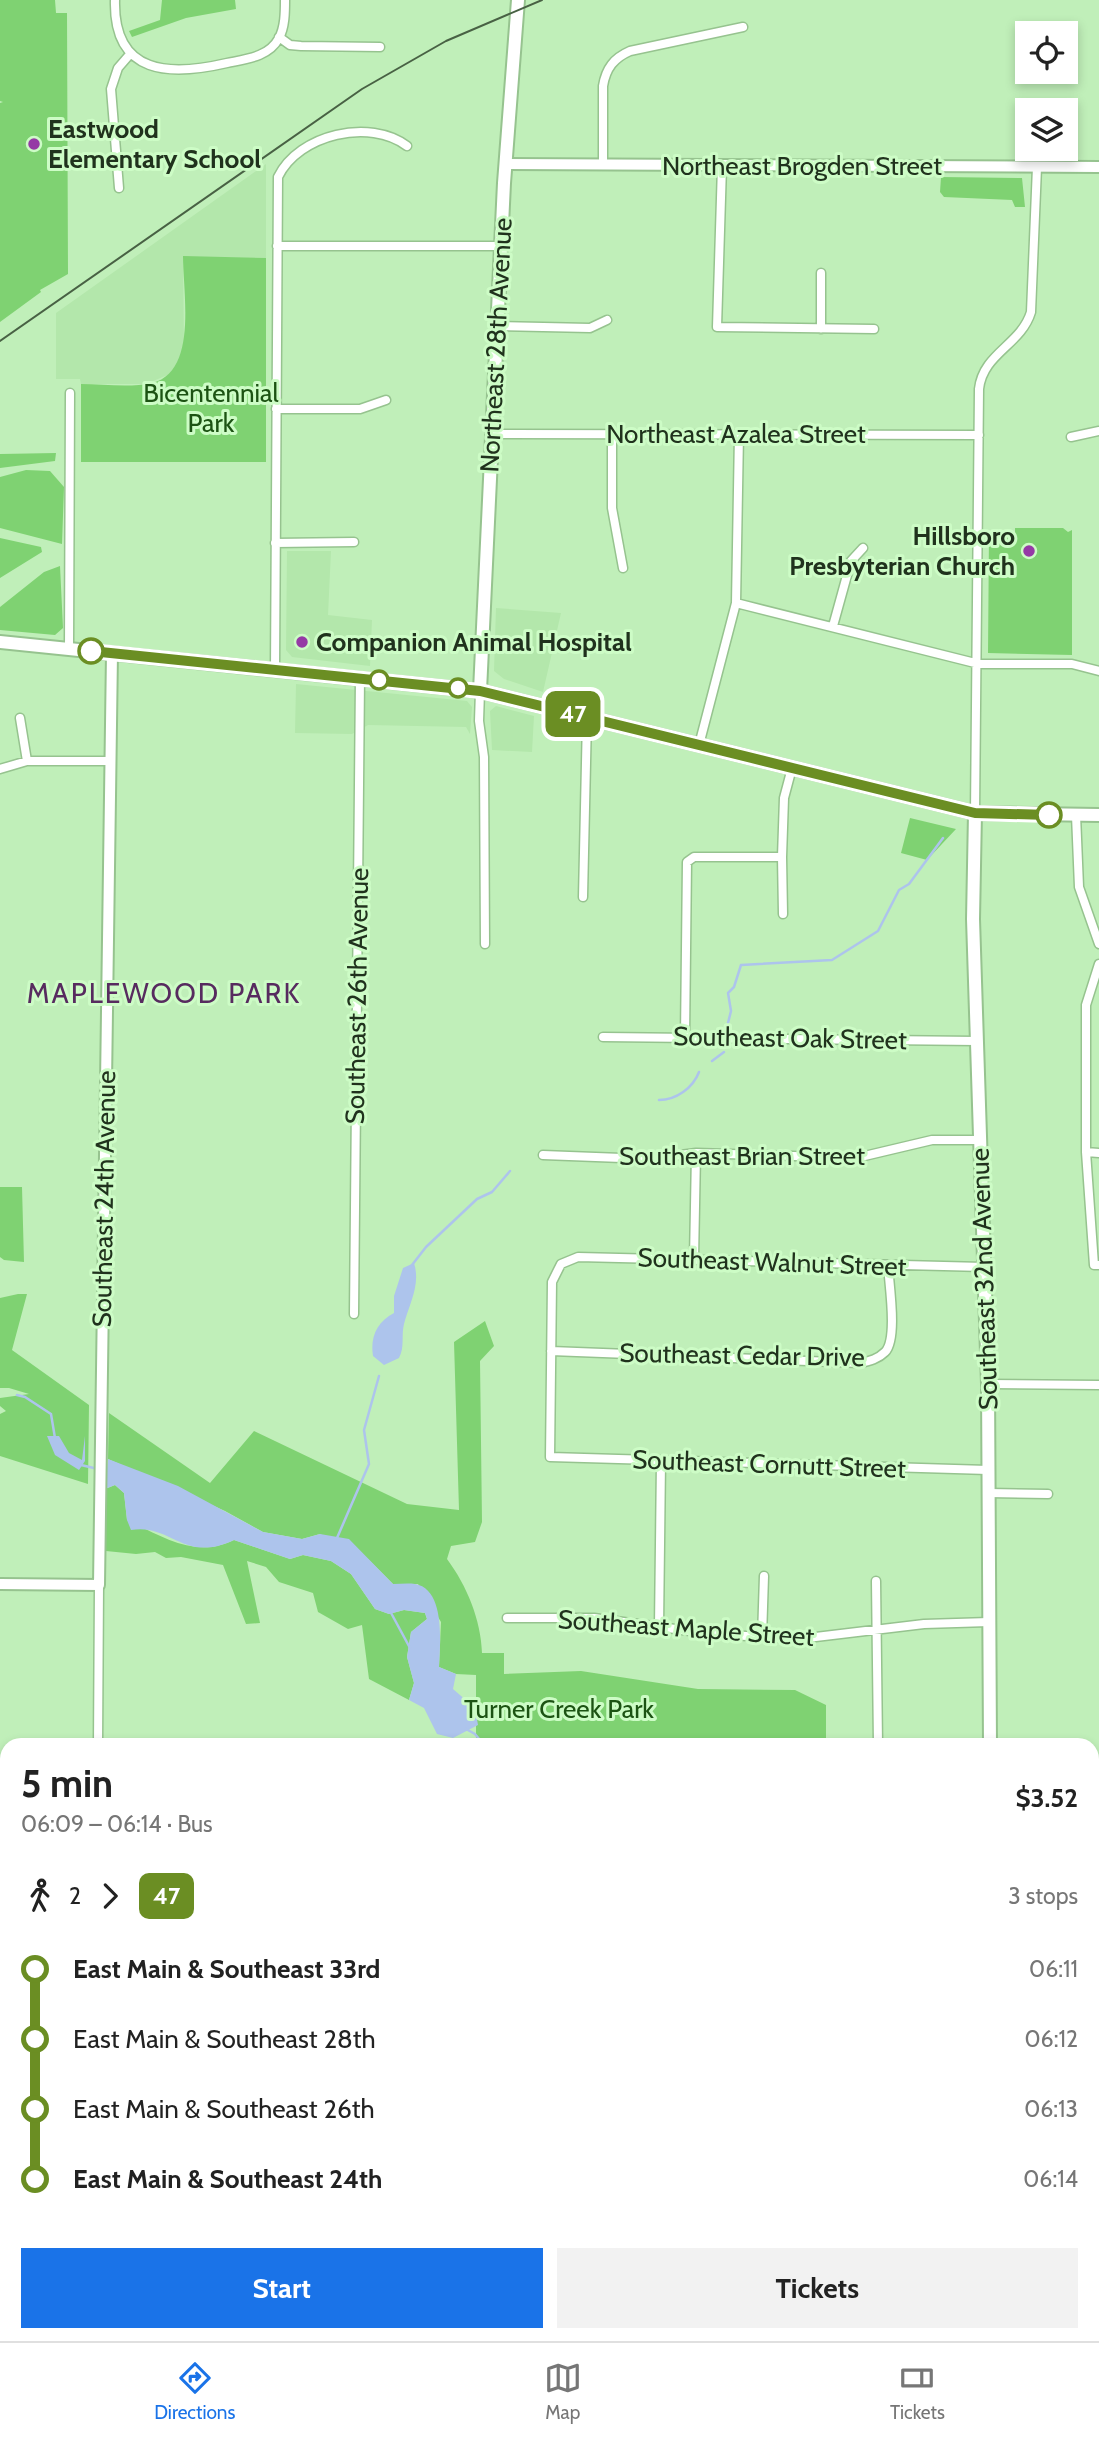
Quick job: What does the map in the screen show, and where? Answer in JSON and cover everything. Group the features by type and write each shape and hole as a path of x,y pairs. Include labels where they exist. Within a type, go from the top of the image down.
{"main road":[{"name":"Northeast 28th Avenue","path":"480,691 501,246 518,0"},
{"path":"0,642 480,691 975,813 1099,816"},
{"name":"Southeast 32nd Avenue","path":"975,813 973,919 988,1384 990,1738"}],"street":[{"path":"115,0 117,27 131,52 156,68 181,72 259,56 279,37 285,0"},
{"path":"603,165 603,86 614,61 630,51 743,27"},
{"path":"279,37 301,46 380,47"},
{"path":"119,188 111,89 118,68 131,52"},
{"path":"275,670 277,182 290,160 329,136 389,134 407,146"},
{"name":"Northeast Brogden Street","path":"506,164 1099,167"},
{"path":"722,166 717,327 874,329"},
{"path":"975,813 979,389 983,371 1023,330 1031,312 1037,167"},
{"path":"276,246 501,246"},
{"path":"821,273 821,329"},
{"path":"497,326 590,328 607,320"},
{"path":"69,649 70,393"},
{"path":"276,409 360,409 386,400"},
{"path":"1071,437 1099,431"},
{"name":"Northeast Azalea Street","path":"492,434 978,435"},
{"path":"612,434 612,508 623,568"},
{"path":"699,745 736,603 739,435"},
{"path":"275,543 354,542"},
{"path":"833,626 851,561 863,548"},
{"path":"736,603 978,664 1072,664 1099,671"},
{"name":"Southeast 24th Avenue","path":"97,1738 112,653"},
{"name":"Southeast 26th Avenue","path":"354,1314 360,678"},
{"path":"480,691 480,732 484,757 485,944"},
{"path":"20,718 27,761"},
{"path":"583,897 587,718"},
{"path":"0,769 27,761 110,761"},
{"path":"783,914 784,798 792,768"},
{"path":"1076,815 1079,887 1099,944"},
{"path":"685,1037 687,862 694,857 782,858"},
{"path":"1097,1265 1086,1152 1086,1004 1099,964"},
{"name":"Southeast Oak Street","path":"603,1037 977,1041"},
{"name":"Southeast Brian Street","path":"543,1154 648,1159 696,1153 856,1158 932,1140 981,1140"},
{"path":"1086,1152 1099,1153"},
{"path":"694,1259 696,1153"},
{"name":"Southeast Walnut Street","path":"551,1351 552,1282 561,1265 578,1257 984,1268"},
{"name":"Southeast Cedar Drive","path":"551,1351 868,1361 887,1350 892,1334 888,1265"},
{"name":"Southeast Cornutt Street","path":"551,1351 550,1457 988,1470"},
{"path":"988,1384 1099,1385"},
{"path":"659,1627 662,1461"},
{"path":"988,1493 1048,1494"},
{"path":"762,1637 764,1576"},
{"path":"876,1581 878,1738"},
{"path":"0,1584 99,1585"},
{"name":"Southeast Maple Street","path":"507,1618 594,1618 762,1637 820,1638 924,1624 989,1622"}],"shaded area":[{"path":"266,164 266,258 183,257 184,347 179,362 170,374 146,384 81,384 80,379 56,379 56,313"},
{"path":"287,551 331,551 328,615 372,620 370,666 292,657 286,650"},
{"path":"496,608 561,613 543,692 504,679 494,671"},
{"path":"296,684 467,701 472,707 470,734 466,727 368,725 352,734 295,733"},
{"path":"496,706 534,716 532,752 492,750 490,711"}],"green space":[{"name":"Eastwood Elementary School","path":"0,0 55,0 56,13 67,13 68,274 40,290 41,292 0,322 0,103 3,102 0,101"},
{"path":"162,0 235,0 236,9 186,18 132,37 129,31 160,20"},
{"path":"941,177 1022,178 1025,207 1015,207 1012,200 944,197 940,192"},
{"name":"Bicentennial Park","path":"183,256 266,258 266,462 81,462 81,384 126,386 152,383 167,376 176,364 185,329"},
{"path":"56,453 55,461 0,468 0,454"},
{"path":"26,470 50,471 64,487 62,544 0,528 0,477"},
{"path":"1015,528 1063,528 1068,532 1072,530 1072,655 988,653 989,533 1015,533"},
{"path":"0,538 41,547 42,552 0,578"},
{"path":"60,566 63,628 55,635 0,630 0,607 44,572"},
{"path":"910,818 956,829 927,860 901,853"},
{"path":"0,1187 22,1187 24,1262 4,1260 0,1257"},
{"path":"27,1294 12,1350 89,1405 88,1484 0,1456 0,1414 6,1411 0,1406 0,1398 29,1394 0,1388 0,1298"},
{"name":"Turner Creek Park","path":"485,1321 494,1346 480,1361 482,1522 475,1542 451,1546 447,1559 472,1604 482,1653 504,1653 504,1674 581,1671 698,1689 795,1690 826,1705 826,1738 476,1738 476,1675 456,1674 439,1667 441,1622 418,1584 393,1584 368,1559 320,1534 302,1539 263,1532 225,1511 108,1459 109,1413 210,1483 254,1431 407,1504 459,1510 454,1342"},
{"path":"115,1485 124,1493 127,1520 167,1539 193,1547 220,1545 234,1540 290,1559 303,1555 331,1561 351,1574 375,1609 389,1614 404,1610 425,1613 427,1619 411,1632 407,1657 414,1683 409,1700 369,1679 362,1625 348,1629 318,1612 313,1593 279,1582 266,1567 247,1561 260,1623 246,1624 223,1565 181,1557 166,1558 155,1552 136,1554 106,1551 105,1489"}],"water":[{"path":"414,1263 415,1287 404,1324 401,1354 399,1358 384,1365 373,1356 374,1336 383,1321 394,1313 394,1296 403,1268"},
{"path":"47,1436 59,1436 69,1453 82,1460 85,1436 85,1461 79,1470 55,1455"},
{"path":"108,1459 178,1486 263,1532 302,1539 320,1534 349,1539 393,1584 415,1584 425,1588 432,1596 439,1619 439,1667 456,1674 453,1689 475,1708 478,1725 453,1738 437,1734 424,1708 409,1700 414,1683 407,1657 411,1632 427,1619 425,1613 404,1610 389,1614 375,1609 351,1574 331,1561 303,1555 290,1559 234,1540 202,1548 190,1546 157,1532 131,1530 124,1493 115,1485 105,1489"}],"waterway":[{"path":"728,1023 731,1011 728,993 734,987 741,965 832,960 878,931 899,890 909,884 943,838"},
{"path":"712,1061 724,1052"},
{"path":"659,1100 672,1098 683,1092 693,1083 699,1072"},
{"path":"412,1265 426,1247 477,1199 492,1192 510,1171"},
{"path":"337,1538 369,1464 364,1430 379,1376"},
{"path":"17,1395 25,1397 51,1414 55,1438"},
{"path":"81,1465 98,1469"},
{"path":"390,1611 410,1648"},
{"path":"466,1729 478,1738"}],"tram line":[{"path":"0,341 362,89 446,41 542,0"}],"bus line":[{"name":"47","path":"91,651 480,691 975,813 1049,815"}],"place":[{"name":"Eastwood Elementary School","path":"34,144"},
{"name":"Hillsboro Presbyterian Church","path":"1029,551"},
{"name":"Companion Animal Hospital","path":"302,642"}],"district":[{"name":"MAPLEWOOD PARK","path":"164,993"}]}
